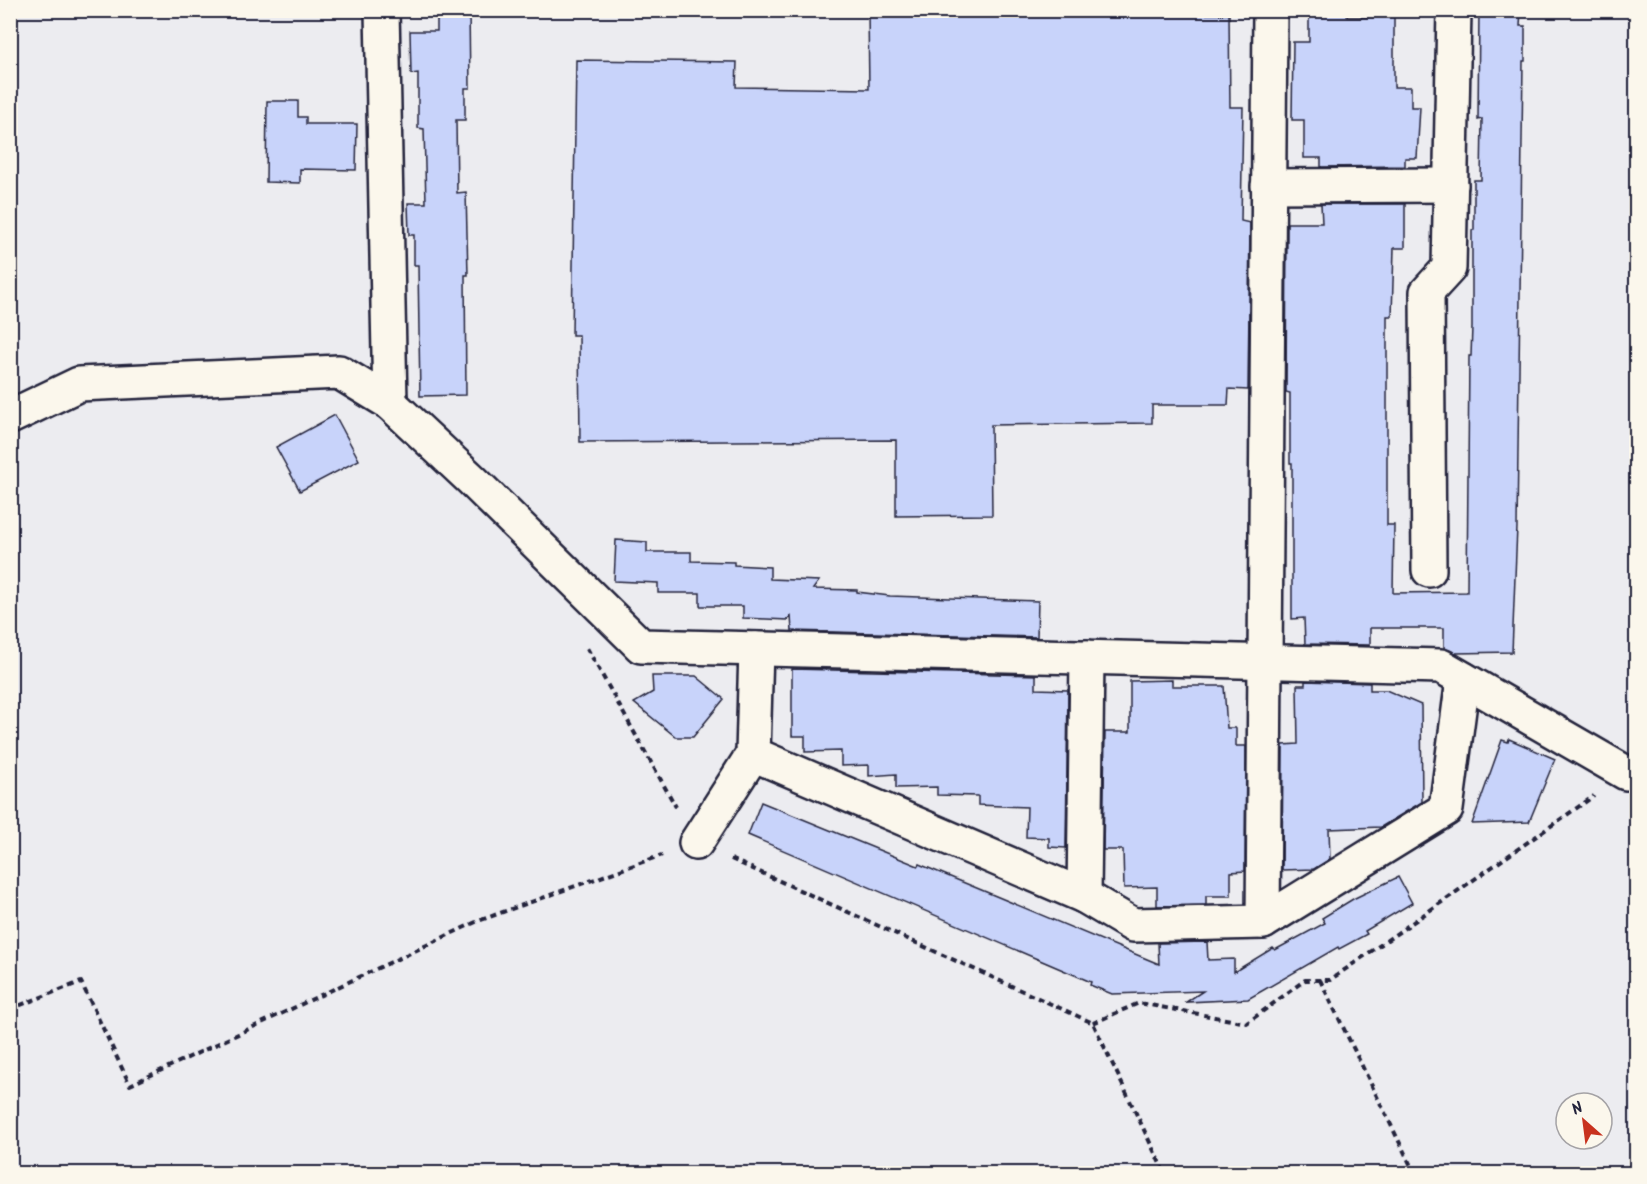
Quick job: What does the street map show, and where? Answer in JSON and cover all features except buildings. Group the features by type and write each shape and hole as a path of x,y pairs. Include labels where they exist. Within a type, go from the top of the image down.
{"street":[{"path":"382,10 390,403"},
{"path":"1263,922 1270,10"},
{"path":"1429,570 1427,292 1449,268 1454,10"},
{"path":"1268,186 1451,185"},
{"path":"10,417 79,384 339,372 390,403 481,488 641,646 1441,666 1626,773"},
{"path":"696,843 753,754 756,649"},
{"path":"1084,896 1087,657"},
{"path":"753,754 1084,896 1133,924 1263,922 1446,809 1462,679"}],"path":[{"path":"585,644 696,843 1093,1023 1165,1173"},
{"path":"1093,1023 1139,1003 1247,1023 1305,980 1330,980 1626,773"},
{"path":"10,1009 81,982 130,1085 478,921 696,843"},
{"path":"1320,980 1415,1173"}]}
